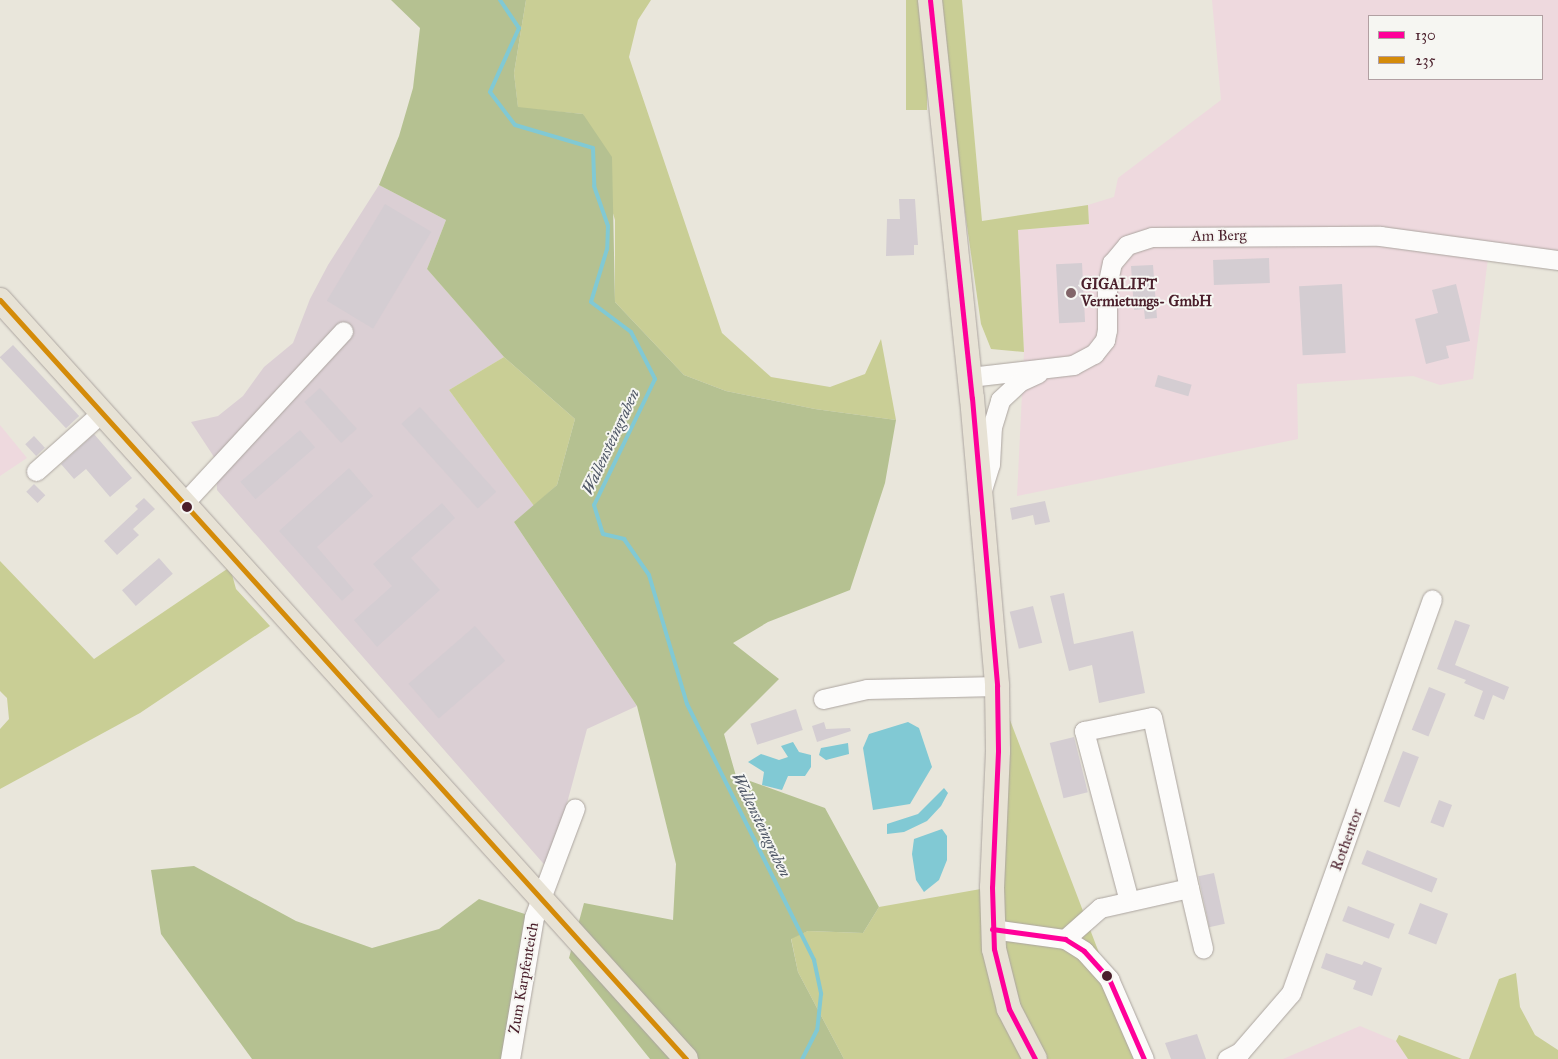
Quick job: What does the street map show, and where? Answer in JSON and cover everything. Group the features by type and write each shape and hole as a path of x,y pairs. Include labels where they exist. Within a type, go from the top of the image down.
{"main road":[{"path":"930,0 970,376 997,686 992,929 999,977 1024,1048 1036,1059"},
{"path":"0,300 686,1059"}],"street":[{"name":"Am Berg","path":"970,376 1080,363 1101,347 1107,330 1107,286 1112,263 1127,245 1152,237 1380,236 1558,260"},
{"path":"184,503 343,331"},
{"path":"981,493 990,464 992,427 1000,400 1019,382 1048,368"},
{"path":"36,471 101,413"},
{"name":"Rothentor","path":"1227,1059 1240,1052 1291,993 1432,600"},
{"path":"823,699 867,688 997,686"},
{"path":"1129,901 1084,731 1152,717 1203,948"},
{"name":"Zum Karpfenteich","path":"510,1059 534,917 575,808"},
{"path":"1065,939 1100,908 1189,888"},
{"path":"992,929 1065,939 1084,951 1101,967 1144,1059"}],"shaded area":[{"path":"1212,0 1558,0 1558,268 1488,258 1473,379 1440,385 1413,376 1297,384 1298,439 1017,496 1024,352 1018,230 1089,224 1088,205 1114,197 1118,178 1221,100"},
{"path":"379,185 446,220 427,269 504,357 449,390 534,506 514,522 637,706 587,729 549,870 217,490 216,460 191,422 218,416 243,396 264,367 293,343 310,299 328,265"},
{"path":"0,425 27,458 0,476"},
{"path":"1360,1026 1396,1041 1408,1059 1283,1059"}],"green space":[{"path":"391,0 526,0 514,73 518,107 583,114 612,157 615,302 684,375 726,391 815,409 896,420 885,483 850,590 768,622 733,643 779,679 724,734 736,776 825,808 879,907 863,933 808,931 791,939 798,972 844,1059 650,1059 569,958 584,903 673,920 676,864 637,706 514,522 557,485 575,419 504,357 427,269 446,220 379,185 399,136 413,88 420,28"},
{"path":"526,0 651,0 638,20 629,57 722,333 771,377 830,387 865,374 881,339 896,420 815,409 726,391 684,375 615,302 615,220 583,114 518,108 514,73"},
{"path":"906,0 927,0 927,110 906,110"},
{"path":"940,0 962,0 982,221 1088,205 1089,224 1018,230 1024,352 991,349 981,324 955,142"},
{"path":"504,357 575,419 557,485 534,506 449,390"},
{"path":"0,561 94,659 230,567 236,589 270,626 140,713 0,789 0,729 9,719 7,698 0,691"},
{"path":"997,686 1109,979 1144,1059 844,1059 798,972 791,938 808,931 863,933 879,907 992,887"},
{"path":"194,866 296,921 372,948 439,929 479,899 534,917 510,1059 252,1059 161,934 151,870"},
{"path":"1516,973 1520,1007 1535,1035 1558,1050 1558,1059 1469,1059 1499,979"},
{"path":"1399,1035 1462,1059 1408,1059 1396,1041"}],"water":[{"path":"908,722 919,728 932,767 910,804 873,810 863,748 869,734"},
{"path":"793,742 799,752 811,755 811,767 805,776 788,776 782,790 762,785 764,772 748,762 761,754 779,760 788,757 781,746"},
{"path":"848,743 849,754 826,760 819,755 821,748"},
{"path":"944,788 948,793 941,806 927,821 904,832 887,834 887,824 918,814"},
{"path":"942,829 947,836 947,860 939,880 924,892 916,880 912,854 914,839"}],"building":[{"path":"899,199 915,199 918,245 914,245 914,255 886,256 887,219 900,219"},
{"path":"385,204 431,232 373,329 327,301"},
{"path":"1269,258 1270,283 1214,285 1213,260"},
{"name":"GIGALIFT Vermietungs- GmbH","path":"1082,263 1085,322 1059,323 1056,264"},
{"path":"1153,265 1157,318 1145,319 1144,309 1134,310 1131,266"},
{"path":"1342,284 1346,353 1303,355 1299,286"},
{"path":"1456,284 1470,341 1446,346 1449,358 1426,364 1415,319 1438,313 1432,290"},
{"path":"13,345 79,416 66,428 0,357"},
{"path":"1158,375 1192,385 1188,396 1155,387"},
{"path":"320,388 357,429 341,443 304,402"},
{"path":"420,407 496,492 478,508 401,424"},
{"path":"300,430 315,447 255,499 240,482"},
{"path":"94,434 132,478 110,497 86,469 74,479 61,464"},
{"path":"34,436 45,448 36,456 25,444"},
{"path":"349,468 373,496 317,547 354,590 342,601 279,531"},
{"path":"34,484 45,495 38,503 26,492"},
{"path":"144,498 155,509 133,529 139,535 117,555 104,541 138,509 135,506"},
{"path":"1045,501 1050,522 1035,525 1033,515 1012,520 1010,508"},
{"path":"442,503 455,518 411,558 440,590 377,647 354,620 392,586 373,564"},
{"path":"159,558 173,574 136,606 122,590"},
{"path":"1064,593 1074,644 1133,631 1145,693 1099,703 1092,665 1069,671 1050,596"},
{"path":"1033,606 1042,643 1019,649 1010,612"},
{"path":"1455,620 1470,625 1455,665 1509,687 1504,700 1493,695 1484,720 1474,716 1483,691 1464,683 1466,680 1437,669"},
{"path":"475,626 505,661 439,718 409,684"},
{"path":"1429,687 1446,694 1428,736 1412,730"},
{"path":"796,709 803,730 757,745 750,724"},
{"path":"824,722 826,729 850,728 851,731 817,742 812,726"},
{"path":"1074,737 1088,792 1064,798 1050,743"},
{"path":"1403,751 1419,757 1400,808 1384,801"},
{"path":"1439,800 1452,805 1443,827 1430,822"},
{"path":"1367,850 1437,878 1432,892 1361,864"},
{"path":"1214,873 1225,924 1209,927 1198,876"},
{"path":"1420,903 1448,914 1436,945 1408,934"},
{"path":"1348,906 1395,924 1389,939 1342,921"},
{"path":"1326,953 1362,965 1364,961 1382,968 1372,996 1353,989 1356,981 1321,968"},
{"path":"1197,1034 1206,1059 1171,1059 1165,1043"}],"waterway":[{"name":"Wallensteingraben","path":"500,0 519,28 490,92 515,125 593,148 594,186 608,226 607,249 591,302 631,332 655,379 594,505 603,534 624,539 649,575 687,704 814,960 821,994 817,1030 802,1059"}],"transit line":[{"name":"130","path":"930,0 972,398 997,686 998,751 992,887 994,949 1009,1009 1035,1059"},
{"name":"235","path":"0,300 686,1059"},
{"name":"130","path":"992,929 1065,939 1084,951 1109,979 1144,1059"}],"place":[{"name":"GIGALIFT Vermietungs- GmbH","path":"1071,293"}]}
